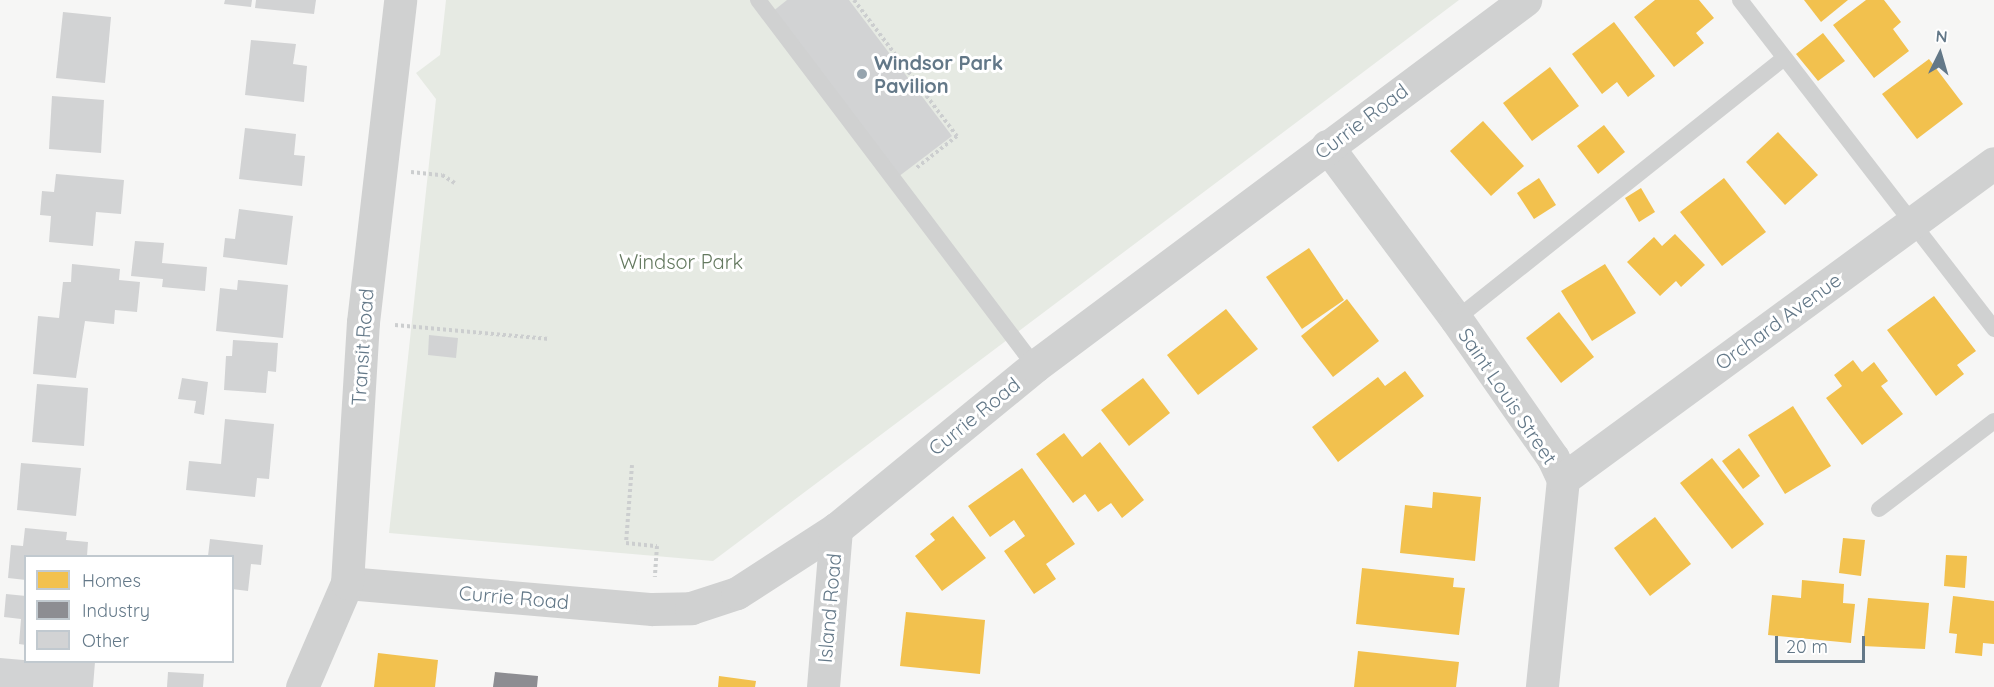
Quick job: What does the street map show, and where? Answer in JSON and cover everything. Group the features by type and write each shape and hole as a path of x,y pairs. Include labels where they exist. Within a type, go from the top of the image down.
{"street":[{"name":"Transit Road","path":"302,687 347,583 363,322 400,0"},
{"name":"Currie Road","path":"347,583 652,609 691,608 736,593 836,529 1035,366 1525,0"},
{"name":"Saint Louis Street","path":"1327,146 1456,319 1553,458 1563,480 1542,687"},
{"name":"Orchard Avenue","path":"1563,480 1994,163"},
{"name":"Island Road","path":"823,687 836,529"}],"lane":[{"path":"758,0 1035,366"},
{"path":"1740,0 1994,329"},
{"path":"1456,319 1784,58"},
{"path":"1879,509 1994,421"}],"path":[{"path":"854,0 957,136 897,183"},
{"path":"411,326 549,339"},
{"path":"632,465 626,543 657,546 652,609"}],"green space":[{"name":"Windsor Park","path":"446,0 1459,0 713,561 389,533 436,99 416,73 440,55"}],"building: Homes":[{"path":"1655,0 1699,0 1714,18 1696,33 1704,43 1674,67 1634,17"},
{"path":"1804,0 1848,0 1821,22"},
{"path":"1866,0 1884,0 1901,22 1893,29 1909,51 1874,78 1833,25"},
{"path":"1614,22 1655,76 1628,97 1617,82 1602,94 1572,54"},
{"path":"1823,33 1845,61 1818,81 1796,54"},
{"path":"1929,59 1963,104 1917,139 1882,94"},
{"path":"1550,67 1579,106 1532,141 1503,103"},
{"path":"1483,121 1524,166 1491,196 1450,151"},
{"path":"1604,125 1625,152 1598,174 1577,146"},
{"path":"1778,132 1818,175 1785,205 1746,162"},
{"path":"1539,178 1556,205 1534,219 1517,193"},
{"path":"1724,178 1766,232 1722,266 1680,212"},
{"path":"1641,188 1655,212 1639,222 1625,198"},
{"path":"1675,234 1705,265 1681,287 1676,281 1660,296 1627,262 1654,237 1662,246"},
{"path":"1309,248 1344,300 1302,329 1266,277"},
{"path":"1605,264 1636,313 1592,341 1561,291"},
{"path":"1934,296 1976,351 1957,365 1964,374 1936,396 1887,330"},
{"path":"1347,299 1379,341 1333,377 1301,336"},
{"path":"1226,309 1258,349 1198,395 1167,355"},
{"path":"1559,312 1594,357 1561,383 1526,338"},
{"path":"1853,360 1862,372 1874,362 1888,381 1881,386 1903,414 1862,445 1826,398 1842,386 1834,375"},
{"path":"1405,371 1424,396 1338,462 1312,427 1378,377 1385,386"},
{"path":"1143,378 1170,413 1129,446 1101,410"},
{"path":"1793,406 1831,466 1785,494 1748,435"},
{"path":"1064,433 1082,457 1100,442 1144,500 1122,518 1111,503 1098,512 1085,494 1073,503 1036,454"},
{"path":"1739,448 1760,476 1743,489 1722,461"},
{"path":"1712,458 1764,524 1732,549 1680,483"},
{"path":"1022,468 1075,544 1046,564 1056,579 1034,594 1004,551 1025,536 1014,520 990,537 968,506"},
{"path":"1433,492 1481,497 1475,561 1400,553 1405,505 1432,508"},
{"path":"953,516 986,558 942,591 915,556 935,540 930,534"},
{"path":"1655,517 1691,564 1650,596 1614,548"},
{"path":"1843,538 1865,540 1861,576 1839,573"},
{"path":"1946,555 1967,556 1965,588 1944,586"},
{"path":"1362,568 1454,578 1453,587 1465,588 1459,635 1356,624"},
{"path":"1802,580 1844,584 1843,603 1855,604 1851,643 1768,635 1772,595 1801,598"},
{"path":"1953,596 1994,601 1994,644 1983,643 1982,656 1955,653 1957,634 1949,633"},
{"path":"1868,598 1929,603 1925,649 1863,646"},
{"path":"906,612 985,620 980,674 900,666"},
{"path":"1358,651 1459,662 1456,687 1354,687"},
{"path":"378,653 438,660 435,687 374,687"},
{"path":"719,676 756,681 755,687 718,687"}],"building: Industry":[{"path":"495,672 538,676 537,687 493,687"}],"building: Other":[{"path":"225,0 252,0 251,7 224,4"},
{"path":"256,0 316,0 314,14 255,8"},
{"name":"Windsor Park Pavilion","path":"787,0 849,0 952,136 898,177 772,12"},
{"path":"63,12 111,17 105,83 56,78"},
{"path":"251,40 296,44 293,64 307,66 304,102 245,95"},
{"path":"52,96 104,100 101,153 49,149"},
{"path":"245,128 296,134 294,155 305,156 302,186 239,179"},
{"path":"56,174 124,180 121,214 96,212 93,246 49,242 51,216 40,215 42,191 54,192"},
{"path":"239,209 293,216 287,265 223,257 225,238 235,239"},
{"path":"135,241 164,243 162,263 207,267 205,291 162,287 163,279 131,276"},
{"path":"72,264 120,269 119,280 140,282 137,312 115,310 114,324 85,321 76,378 33,374 38,316 59,318 63,282 71,282"},
{"path":"238,280 288,285 283,338 216,331 220,288 237,290"},
{"path":"429,335 458,338 456,358 428,355"},
{"path":"233,340 278,343 276,372 268,371 266,393 224,390 226,356 232,356"},
{"path":"182,378 208,382 204,415 194,413 196,401 178,399"},
{"path":"37,384 88,388 84,446 32,442"},
{"path":"225,419 274,424 269,479 257,478 255,497 186,490 189,461 221,464"},
{"path":"21,463 81,468 76,516 17,510"},
{"path":"25,528 67,532 66,540 88,542 87,555 24,555 24,580 8,578 11,545 23,546"},
{"path":"210,539 263,545 261,565 251,564 248,591 234,589 234,555 208,555"},
{"path":"6,594 24,596 24,645 19,644 21,619 4,617"},
{"path":"0,658 24,660 24,663 95,663 93,687 0,687"},
{"path":"168,672 204,674 203,687 167,687"}],"place":[{"name":"Windsor Park Pavilion","path":"862,74"}]}
